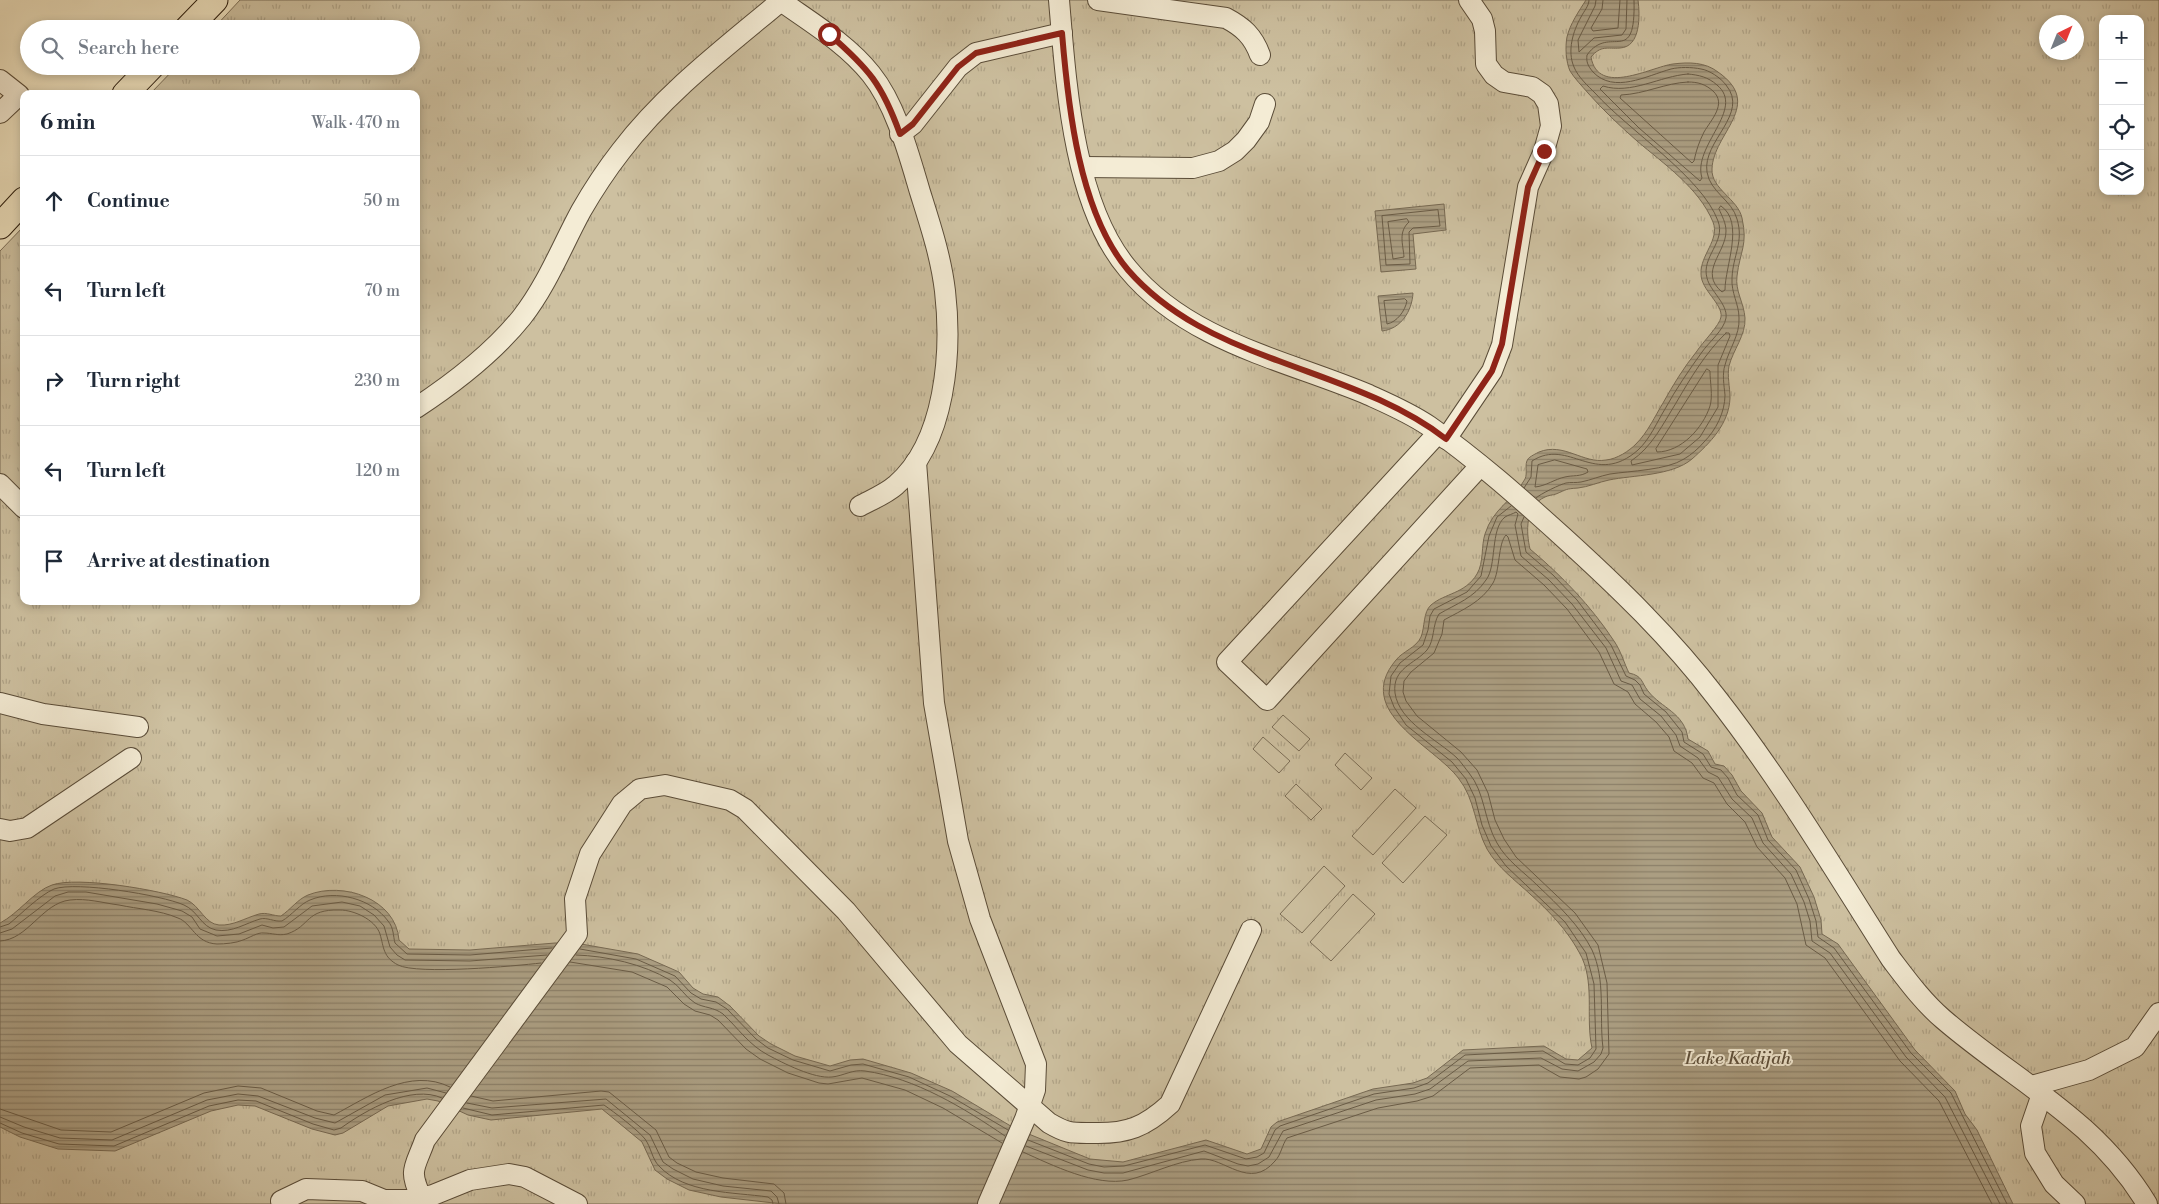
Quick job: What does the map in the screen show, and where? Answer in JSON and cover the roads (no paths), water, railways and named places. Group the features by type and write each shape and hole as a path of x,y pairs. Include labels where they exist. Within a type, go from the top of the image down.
{"main road":[{"path":"196,20 215,0"},
{"path":"129,90 143,75"},
{"path":"1,221 20,204"}],"lane":[{"path":"420,405 473,365 501,340 523,316 540,290 582,209 605,173 637,130 687,81 781,0 829,34 858,60 884,92 900,134 936,244 945,291 947,342 945,370 939,410 933,430 916,462 895,485 860,506"},
{"path":"1059,0 1072,119 1082,167 1092,206 1101,229 1113,250 1128,270 1170,308 1196,325 1230,342 1386,402 1428,425 1509,488 1619,588 1678,650 1716,696 1758,752 1891,959 1915,990 1943,1019 2037,1090 2108,1150 2147,1204"},
{"path":"1098,0 1226,18 1251,36 1260,55"},
{"path":"1469,0 1482,19 1485,31 1486,64 1494,75 1504,82 1532,87 1542,94 1548,104 1551,126 1544,151 1528,187 1502,344 1492,371 1442,436 1227,662 1267,700 1480,466"},
{"path":"900,134 913,124 958,67 976,53 1062,33"},
{"path":"0,80 18,95 0,113"},
{"path":"1082,167 1193,168 1219,162 1236,151 1246,140 1259,122 1265,104"},
{"path":"916,462 934,703 958,841 980,919 1036,1064 1035,1090 988,1204"},
{"path":"0,484 20,504"},
{"path":"0,702 43,714 138,727"},
{"path":"0,829 10,831 27,828 131,758"},
{"path":"419,1201 412,1171 425,1140 577,934 575,899 580,879 590,854 622,804 640,789 665,785 730,800 745,809 846,911 958,1044 1027,1112 1065,1132 1114,1134 1135,1129 1154,1119 1170,1104 1251,930"},
{"path":"2037,1090 2090,1070 2135,1047 2159,1013"},
{"path":"2037,1090 2031,1126 2035,1153 2054,1184 2075,1204"},
{"path":"281,1201 306,1189 362,1191 384,1200 419,1201 470,1180 510,1174 525,1177 578,1204"}],"water":[{"name":"Lake Kadijah","path":"1586,0 1638,0 1638,29 1632,42 1620,48 1601,49 1591,57 1596,69 1604,75 1614,78 1626,77 1663,66 1691,63 1708,66 1718,72 1731,84 1737,96 1737,108 1714,156 1712,169 1713,176 1720,188 1740,211 1744,227 1744,242 1737,281 1745,324 1729,366 1729,407 1722,425 1705,446 1684,465 1674,469 1609,480 1586,487 1567,489 1538,501 1528,520 1530,549 1565,581 1596,616 1621,653 1629,673 1639,678 1653,697 1677,717 1686,730 1688,739 1708,751 1715,764 1724,766 1732,775 1741,791 1762,813 1772,837 1800,867 1814,897 1821,920 1822,934 1838,944 1915,1050 1955,1091 1965,1114 1977,1130 2013,1204 783,1204 721,1197 689,1190 667,1179 655,1170 642,1142 602,1109 491,1120 468,1115 438,1101 427,1099 388,1106 343,1133 335,1135 312,1129 255,1106 238,1105 211,1111 115,1151 58,1149 20,1137 0,1127 0,923 45,888 52,885 80,882 119,885 175,896 192,903 210,922 219,925 234,923 262,914 281,916 308,895 322,891 337,890 366,897 378,904 396,926 399,940 409,949 470,950 555,943 581,944 638,954 679,972 693,988 703,994 718,997 730,1006 759,1036 795,1056 830,1066 850,1060 863,1059 911,1073 952,1091 1014,1128 1090,1159 1123,1162 1206,1140 1247,1154 1261,1149 1271,1127 1277,1122 1373,1089 1413,1083 1427,1078 1463,1050 1544,1046 1566,1059 1578,1060 1592,1048 1589,1024 1589,987 1584,963 1579,952 1551,914 1491,856 1480,832 1472,804 1459,779 1402,727 1390,712 1384,696 1385,679 1396,660 1413,647 1421,637 1428,608 1437,601 1467,586 1477,574 1481,564 1485,534 1489,525 1498,511 1525,479 1526,463 1529,458 1539,452 1557,450 1589,459 1606,460 1630,449 1651,424 1679,376 1721,317 1719,307 1704,286 1701,274 1703,260 1714,235 1713,222 1707,210 1690,187 1612,118 1576,80 1570,71 1566,54 1568,32"},
{"path":"1444,204 1446,230 1413,234 1416,269 1381,272 1375,211"},
{"path":"1413,293 1408,312 1400,323 1389,330 1382,331 1378,296"}]}
